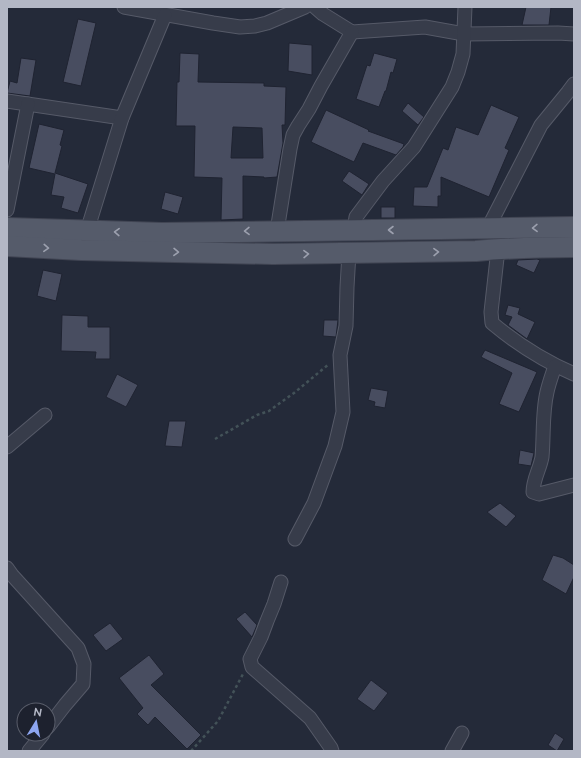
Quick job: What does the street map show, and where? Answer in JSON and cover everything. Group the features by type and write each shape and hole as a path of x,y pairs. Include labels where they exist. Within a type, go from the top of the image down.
{"main road":[{"path":"7,228 162,233 574,227"},
{"path":"7,246 81,250 265,254 476,251 540,247 574,247"}],"street":[{"path":"124,7 240,27 255,26 267,23 305,7"},
{"path":"315,7 323,14 352,32 425,27 464,34 574,34"},
{"path":"354,230 356,217 383,181 414,147 452,88 463,54 465,7"},
{"path":"87,231 122,118 165,15"},
{"path":"277,231 293,135 352,32"},
{"path":"488,228 541,125 572,91"},
{"path":"7,101 122,118"},
{"path":"7,210 28,104"},
{"path":"498,249 491,312 492,323 522,346 555,366 574,374"},
{"path":"295,539 314,503 335,446 343,412 340,355 346,326 349,253"},
{"path":"555,366 547,392 544,415 542,458 536,475 533,492 539,494 574,485"},
{"path":"7,447 45,415"},
{"path":"7,568 22,587 78,648 84,664 83,684 56,717"},
{"path":"281,582 261,637 250,659 252,667 310,718 332,751"},
{"path":"452,751 462,732"},
{"path":"30,751 37,742"}],"path":[{"path":"215,439 257,415 269,411 294,393 340,355"},
{"path":"191,751 218,721 250,659"}],"building":[{"path":"526,7 551,7 549,25 522,25"},
{"path":"78,19 96,23 81,86 63,82"},
{"path":"289,43 312,45 312,75 288,71"},
{"path":"180,53 199,54 198,82 264,83 264,86 286,87 285,125 282,125 283,143 277,177 264,178 243,176 243,219 221,220 222,178 194,177 195,126 176,126 177,82 179,82","holes":["233,127 262,128 263,158 231,158"]},
{"path":"374,53 397,59 379,107 356,99 367,65 370,66"},
{"path":"21,58 36,60 30,96 7,93 10,81 17,83"},
{"path":"408,103 424,117 418,125 402,111"},
{"path":"491,105 519,117 505,148 509,150 489,197 441,177 441,196 438,196 438,207 413,206 414,187 427,187 443,148 448,150 456,127 478,135"},
{"path":"326,110 369,130 368,131 404,144 403,147 396,155 363,143 354,162 311,142"},
{"path":"39,124 64,130 60,145 62,146 55,173 88,184 78,213 61,208 64,197 51,195 55,174 29,168"},
{"path":"349,171 369,184 362,195 342,181"},
{"path":"165,192 183,197 178,214 161,209"},
{"path":"381,207 395,207 395,218 381,218"},
{"path":"518,260 540,260 534,273 516,265"},
{"path":"43,270 62,274 56,301 37,296"},
{"path":"508,305 520,308 518,314 535,322 527,339 508,325 512,317 505,315"},
{"path":"62,315 88,316 88,327 110,327 110,359 95,359 96,352 61,351"},
{"path":"324,320 338,320 336,337 323,336"},
{"path":"485,350 537,372 519,412 499,404 512,373 481,357"},
{"path":"117,374 138,385 126,407 106,397"},
{"path":"371,388 388,391 385,408 374,406 375,402 368,400"},
{"path":"169,421 186,421 182,447 165,446"},
{"path":"520,450 534,453 531,466 518,464"},
{"path":"500,503 516,516 506,527 487,512"},
{"path":"553,555 563,558 574,565 574,577 566,594 542,580"},
{"path":"245,612 257,625 252,637 236,619"},
{"path":"110,623 123,639 106,651 93,635"},
{"path":"149,655 164,674 151,685 201,735 187,749 155,717 148,725 137,714 143,708 119,678"},
{"path":"371,680 388,693 374,711 357,699"},
{"path":"555,733 564,739 557,751 548,745"}]}
